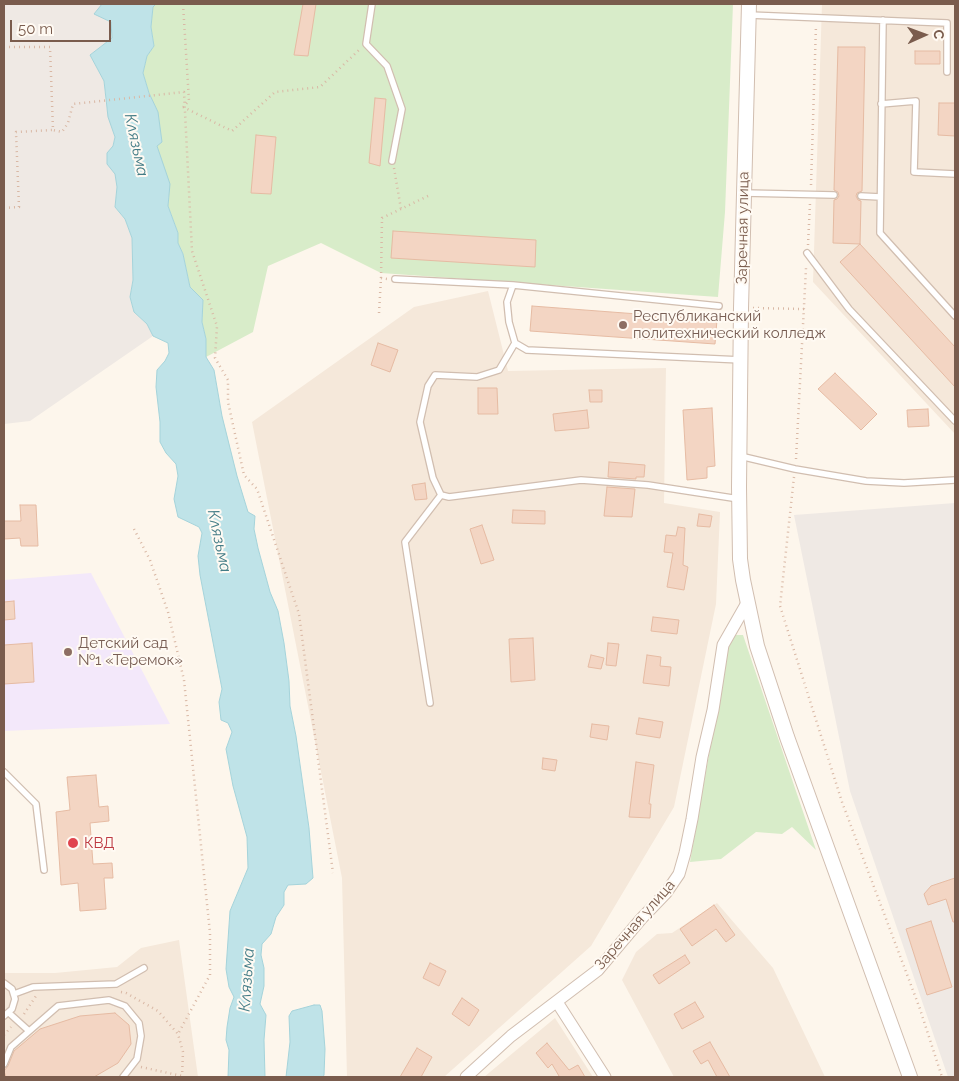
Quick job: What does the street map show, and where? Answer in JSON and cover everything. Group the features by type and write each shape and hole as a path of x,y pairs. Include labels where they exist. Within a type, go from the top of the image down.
{"street":[{"name":"Заречная улица","path":"749,9 741,360 740,559 747,603 757,646 910,1077"},
{"name":"Заречная улица","path":"466,1077 511,1036 598,970 641,919 666,893 678,874 685,853 692,819 702,757 713,710 723,645 747,603"},
{"path":"556,1002 605,1077"}],"lane":[{"path":"372,4 366,44 388,66 402,109 392,161"},
{"path":"749,9 883,20 947,23 947,72"},
{"path":"883,20 880,233 955,316"},
{"path":"881,104 916,102 914,172 955,174"},
{"path":"744,193 834,195"},
{"path":"862,196 880,197"},
{"path":"807,253 849,310 955,421"},
{"path":"395,279 513,285 719,306"},
{"path":"513,285 507,302 509,322 515,343 527,350 741,360"},
{"path":"441,495 433,478 420,422 428,386 435,375 477,377 499,370 515,343"},
{"path":"740,456 795,469 866,481 925,483 955,480"},
{"path":"441,495 449,497 581,480 648,485 739,499"},
{"path":"430,703 406,542 441,495"},
{"path":"4,772 36,804 44,870"},
{"path":"14,994 33,987 116,984 144,968"},
{"path":"4,982 12,988 14,994 14,1004 6,1014 29,1031"},
{"path":"4,1064 11,1047 58,1006 109,1000 125,1006 139,1023 140,1036 137,1059 123,1077"}],"path":[{"path":"183,4 189,101 184,107"},
{"path":"184,107 232,131 275,92 320,86 366,44"},
{"path":"4,47 50,47 53,130"},
{"path":"4,208 19,207 16,132 53,130 62,132 68,123 73,104 184,92 192,252 217,326 215,358 228,380 228,402 244,475 257,489 299,614 333,873"},
{"path":"392,161 401,209"},
{"path":"379,312 382,218 428,196"},
{"path":"380,278 395,279"},
{"path":"747,308 804,309"},
{"path":"795,469 780,606 842,802 920,1009 942,1077"},
{"path":"132,1065 182,1077 183,1052 178,1034 210,975 210,933 184,680 168,612 150,560 134,529"}],"shaded area":[{"path":"4,4 102,4 95,14 111,22 112,38 90,55 104,81 106,105 115,137 113,146 117,187 115,207 125,219 132,238 133,280 130,297 134,312 147,324 153,336 30,421 4,424"},
{"path":"822,4 955,4 955,434 813,282"},
{"path":"488,291 508,371 666,368 664,503 720,512 716,604 674,807 591,946 444,1077 347,1077 342,878 252,422 414,307"},
{"path":"955,503 955,1077 948,1077 850,791 794,515"},
{"name":"Детский сад №1 «Теремок»","path":"91,573 170,724 4,731 4,580"},
{"path":"717,903 773,968 825,1077 674,1077 622,980 636,952 657,934 672,933"},
{"path":"179,940 198,1077 4,1077 4,973 55,973 117,967 141,948"},
{"path":"555,1018 593,1077 484,1077"}],"green space":[{"path":"156,4 733,4 725,212 718,297 381,273 321,243 268,266 253,332 206,357 206,339 202,322 203,300 190,287 183,254 178,243 178,233 168,206 169,196 157,146 158,113 143,73 147,56 154,46 151,27 153,7"},
{"path":"735,635 743,635 816,850 792,827 782,834 756,832 721,859 690,862 728,646"}],"water":[{"name":"Клязьма","path":"102,4 156,4 153,7 151,27 154,46 147,56 143,73 149,93 158,112 162,142 157,146 170,184 168,206 178,233 178,243 183,254 190,287 203,300 202,322 206,339 206,357 214,370 222,416 248,512 255,516 254,529 258,548 270,592 278,611 284,643 290,706 309,828 313,878 306,884 288,885 284,892 284,905 276,917 271,934 262,944 261,955 264,968 264,986 260,1004 266,1015 264,1040 265,1077 228,1077 229,1050 226,1040 230,1008 234,997 229,987 226,969 230,911 248,868 247,837 233,786 226,749 232,732 228,723 221,720 219,702 222,689 198,556 202,533 199,527 178,517 174,499 178,476 176,464 166,453 160,442 156,387 157,370 169,353 168,343 153,336 147,324 134,312 130,297 133,280 132,238 125,219 115,207 117,187 115,174 107,164 107,153 113,146 115,137 108,117 104,81 90,55 112,38 111,22 94,14"},
{"path":"320,1005 322,1011 325,1049 324,1075 323,1077 286,1077 290,1042 289,1016 292,1011"}],"building":[{"path":"303,4 316,4 308,56 294,55"},
{"path":"838,47 865,47 862,191 857,193 856,196 861,201 860,244 833,243 834,200 839,196 838,192 834,190"},
{"path":"915,51 940,51 940,64 915,64"},
{"path":"375,98 386,99 380,166 369,163"},
{"path":"939,103 955,103 955,136 938,135"},
{"path":"256,135 276,137 271,194 251,193"},
{"path":"393,231 536,240 535,267 391,258"},
{"path":"860,244 955,347 955,387 840,262"},
{"name":"Республиканский политехнический колледж","path":"532,306 717,320 715,344 530,331"},
{"path":"378,343 398,350 390,372 371,365"},
{"path":"835,373 877,414 861,430 818,389"},
{"path":"478,388 497,388 498,414 478,414"},
{"path":"589,390 602,390 602,402 590,402"},
{"path":"712,408 715,466 707,467 707,478 687,480 683,410"},
{"path":"928,409 929,426 908,427 907,410"},
{"path":"587,410 589,428 555,431 553,414"},
{"path":"609,462 645,465 644,477 636,477 636,479 608,477"},
{"path":"425,483 427,499 415,500 412,485"},
{"path":"607,487 635,489 632,517 604,516"},
{"path":"20,505 36,505 38,546 21,546 20,538 4,539 4,521 21,521"},
{"path":"513,510 545,511 545,524 512,523"},
{"path":"699,514 712,516 710,527 697,526"},
{"path":"482,525 494,560 481,564 470,529"},
{"path":"678,527 685,528 683,565 688,567 684,590 667,587 673,553 664,552 666,535 676,536"},
{"path":"14,601 15,619 4,620 4,602"},
{"path":"653,617 679,620 677,634 651,631"},
{"path":"533,638 535,680 511,682 509,639"},
{"path":"32,643 34,682 4,684 4,645"},
{"path":"608,643 619,644 616,666 606,665"},
{"path":"591,655 604,658 601,669 588,667"},
{"path":"647,655 661,657 660,666 671,667 669,686 643,683"},
{"path":"639,718 663,722 660,738 636,734"},
{"path":"592,724 609,726 607,740 590,737"},
{"path":"543,758 557,760 555,771 542,769"},
{"path":"636,762 654,765 649,804 651,804 650,818 629,817"},
{"path":"96,775 99,807 108,806 109,821 90,823 93,864 112,863 113,878 104,878 106,909 80,911 78,883 61,885 56,812 70,810 67,777"},
{"path":"955,878 955,922 953,922 946,899 928,905 924,894 931,886"},
{"path":"714,905 735,935 726,942 716,929 692,946 680,929"},
{"path":"931,921 952,987 927,995 906,929"},
{"path":"685,955 690,963 659,984 653,975"},
{"path":"430,963 446,971 439,986 423,978"},
{"path":"462,998 479,1010 469,1026 452,1014"},
{"path":"695,1002 704,1017 682,1029 674,1014"},
{"path":"115,1013 129,1025 131,1044 118,1063 94,1077 6,1077 4,1071 14,1051 40,1029 80,1016"},
{"path":"710,1042 730,1077 717,1077 708,1060 701,1064 693,1051"},
{"path":"547,1043 569,1070 578,1065 585,1077 556,1077 559,1076 552,1064 548,1068 536,1053"},
{"path":"417,1048 432,1057 421,1077 400,1077"}],"place":[{"name":"Республиканский политехнический колледж","path":"623,325"},
{"name":"Детский сад №1 «Теремок»","path":"68,652"},
{"name":"КВД","path":"73,843"}]}
